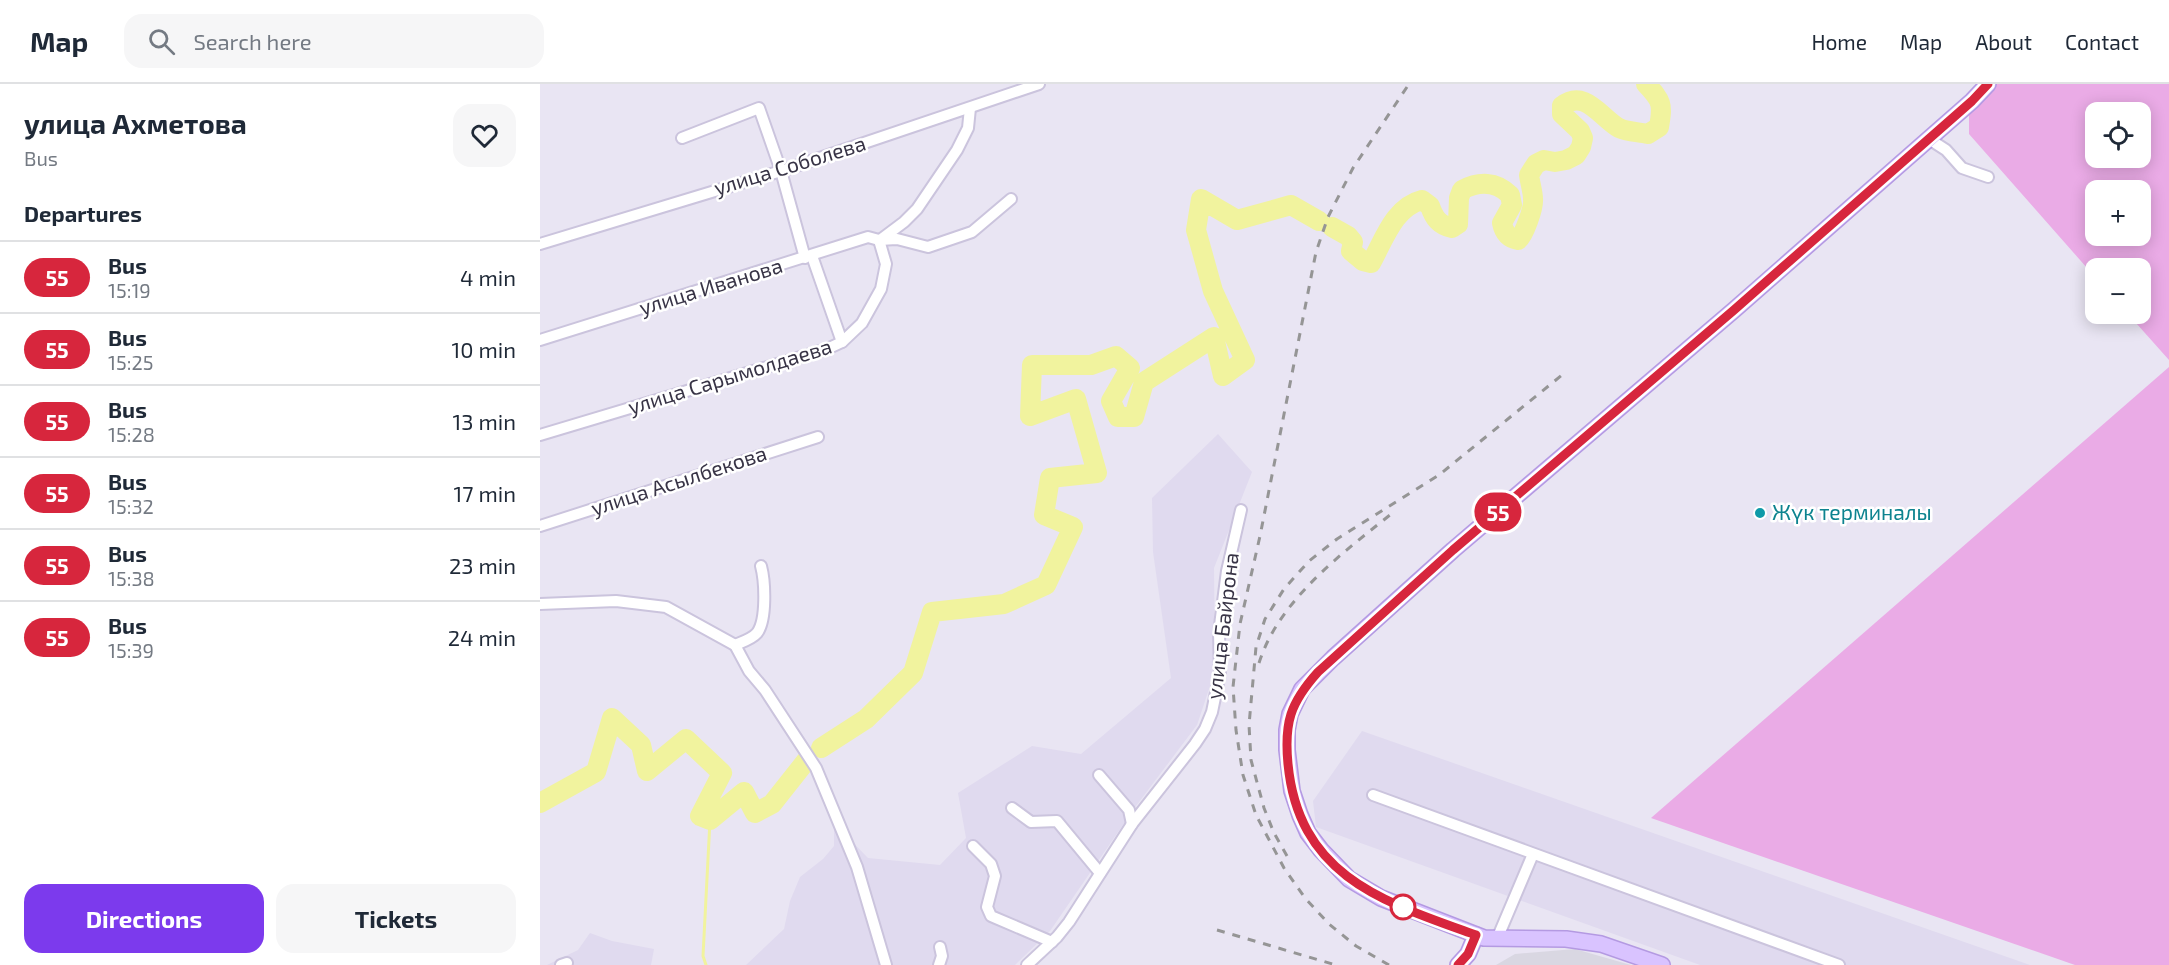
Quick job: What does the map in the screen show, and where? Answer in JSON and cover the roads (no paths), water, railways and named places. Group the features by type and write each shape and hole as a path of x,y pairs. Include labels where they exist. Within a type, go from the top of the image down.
{"street":[{"name":"улица Соболева","path":"540,244 781,171 1039,84"},
{"path":"1662,965 1600,944 1566,939 1497,939 1476,935 1434,920 1365,890 1334,866 1308,833 1300,814 1289,770 1287,730 1290,714 1302,689 1318,672 1453,550 1734,310 1972,101 1988,84"},
{"path":"682,138 759,108 809,257 842,342"},
{"path":"879,240 904,222 933,187 961,143 968,128 970,108"},
{"path":"1929,139 1946,150 1962,168 1988,177"},
{"name":"улица Иванова","path":"540,340 868,237 879,240 897,239 928,247 972,232 1011,199"},
{"name":"улица Сарымолдаева","path":"540,435 827,349 842,342 862,323 881,289 886,264 879,240"},
{"name":"улица Асылбекова","path":"540,526 818,437"},
{"name":"улица Байрона","path":"1027,965 1052,942 1069,922 1132,824 1195,744 1212,712 1220,673 1220,633 1227,571 1241,510"},
{"path":"735,645 756,635 760,627 765,579 761,566"},
{"path":"540,604 616,601 666,607 735,645 749,671 765,690 816,768 857,867 886,965"},
{"path":"1100,775 1129,810 1132,824"},
{"path":"1373,795 1819,962 1839,965"},
{"path":"1012,808 1031,822 1058,820 1100,873"},
{"path":"973,846 991,864 995,876 987,907 991,916 1052,942"},
{"path":"1497,939 1533,854"},
{"path":"1458,965 1468,954 1476,935"},
{"path":"939,965 942,956 940,947"}],"waterway":[{"path":"1332,227 1348,236 1353,242 1351,251 1363,261 1371,263 1397,217 1412,204 1422,200 1430,206 1438,220 1452,228 1458,224 1459,198 1462,190 1475,185 1487,184 1499,187 1510,195 1512,205 1502,223 1507,234 1518,240 1526,227 1532,208 1533,196 1529,175 1536,164 1544,160 1555,162 1566,160 1576,155 1581,147 1583,138 1580,131 1562,114 1562,106 1570,101 1585,102 1619,128 1648,134 1659,127 1661,108 1658,99 1646,84"},
{"path":"821,748 866,719 913,673 932,612 1004,604 1046,585 1073,527 1044,515 1050,478 1097,473 1076,399 1030,416 1032,365 1091,365 1116,356 1130,368 1111,401 1118,417 1134,417 1144,382 1214,337 1223,376 1245,360 1213,291 1196,230 1201,199 1237,220 1291,205 1319,221"},
{"path":"540,803 596,772 612,718 641,745 647,771 686,739 722,773 700,816 710,820 744,792 755,813 772,804 806,761"},
{"path":"706,965 703,956 710,820"}],"railway":[{"path":"1389,965 1356,946 1329,924 1305,898 1284,868 1256,815 1243,775 1236,730 1233,687 1240,624 1260,536 1316,252 1328,217 1353,168 1409,84"},
{"path":"1287,856 1264,808 1251,760 1249,725 1256,647 1265,619 1284,589 1309,561 1337,539 1439,475 1562,375"},
{"path":"1259,663 1269,640 1298,597 1335,560 1395,511"},
{"path":"1217,930 1336,965"}],"place":[{"name":"Жүк терминалы","path":"1760,513"}]}
